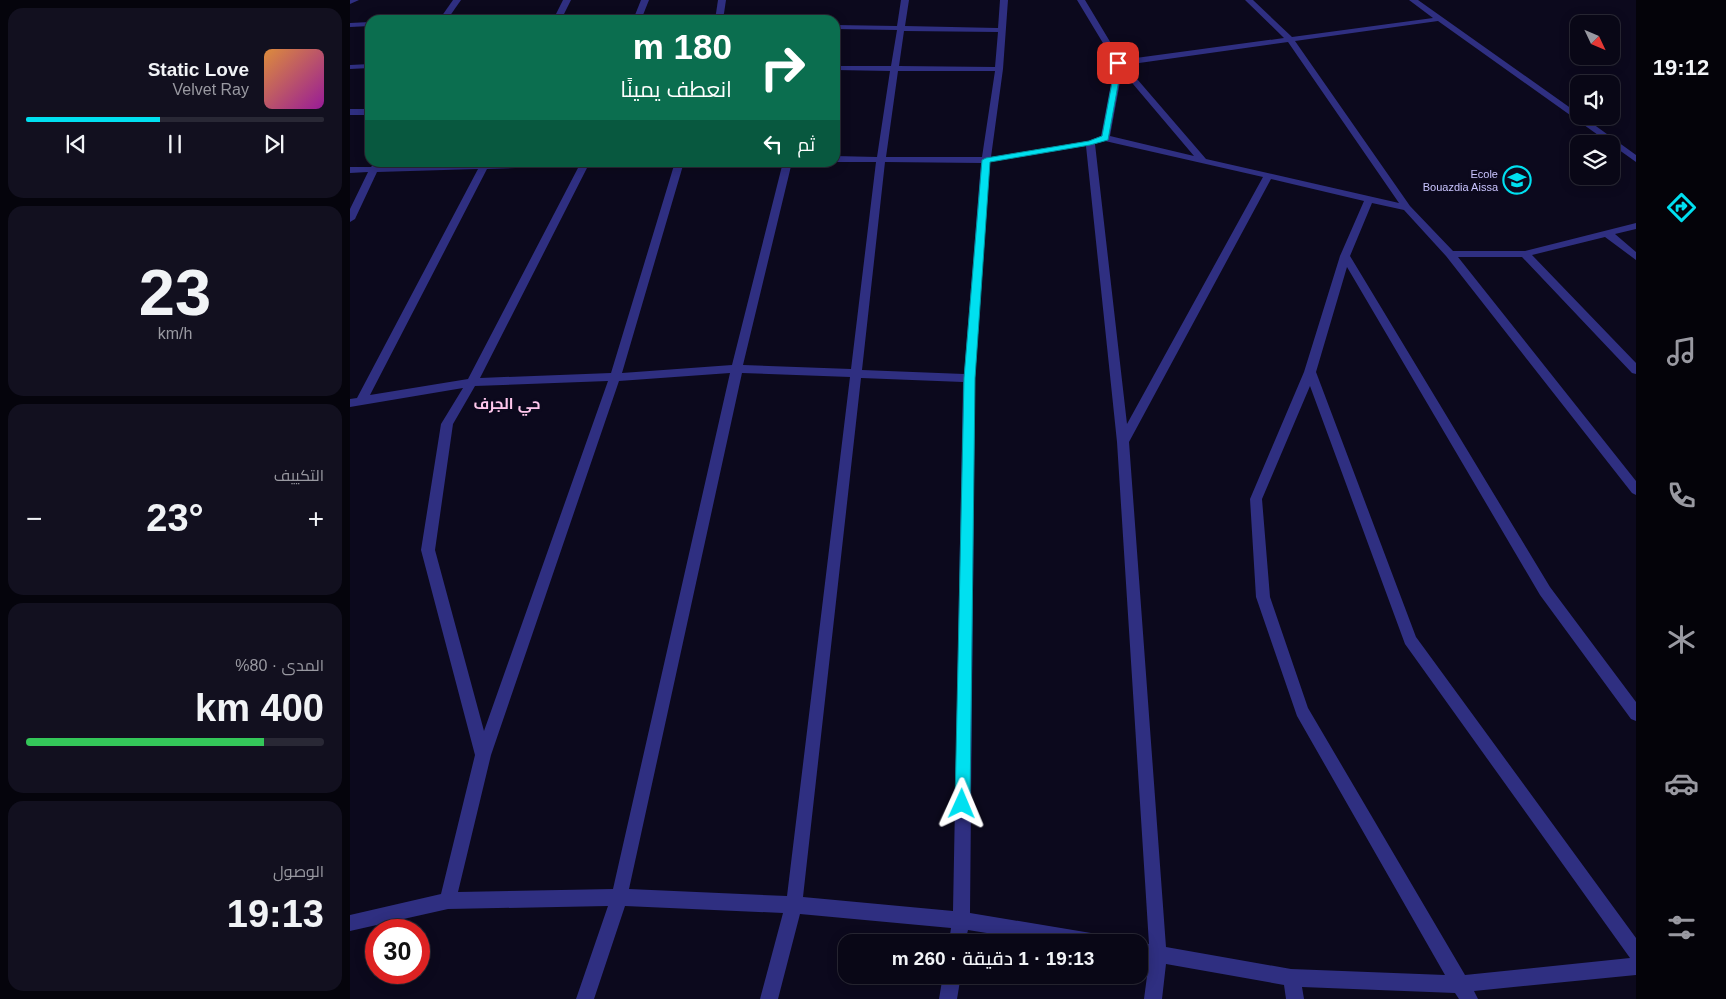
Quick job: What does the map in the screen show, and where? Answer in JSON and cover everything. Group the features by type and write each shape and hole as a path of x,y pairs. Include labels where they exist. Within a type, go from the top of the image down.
{"street":[{"path":"350,2 355,0"},
{"path":"447,15 458,0"},
{"path":"560,15 567,0"},
{"path":"639,15 645,0"},
{"path":"720,15 722,0"},
{"path":"768,999 794,905 881,158 904,0"},
{"path":"958,934 961,920 970,378 986,160 1000,69 1004,0"},
{"path":"1081,0 1118,63 1202,160"},
{"path":"1250,0 1290,40 1407,208 1450,254 1636,490"},
{"path":"1413,0 1636,159"},
{"path":"1118,63 1439,19"},
{"path":"350,25 365,24"},
{"path":"840,27 1002,30"},
{"path":"1105,138 1118,63"},
{"path":"350,67 365,66"},
{"path":"840,68 1000,69"},
{"path":"350,112 365,112"},
{"path":"840,159 986,160 1090,143 1105,138 1407,208"},
{"path":"1090,143 1123,442 1158,954 1153,999"},
{"path":"350,170 369,167"},
{"path":"350,219 375,167"},
{"path":"355,402 448,238 484,167"},
{"path":"483,755 428,550 447,424 472,382 584,167"},
{"path":"448,901 483,755 615,377 678,167"},
{"path":"584,999 619,897 737,369 787,167"},
{"path":"1123,442 1268,176"},
{"path":"1369,199 1345,256 1310,372 1256,499 1263,597 1302,711 1465,991"},
{"path":"1450,254 1525,254 1636,226"},
{"path":"1607,233 1636,257"},
{"path":"1525,254 1636,370"},
{"path":"1345,256 1545,591 1636,714"},
{"path":"355,402 472,382 615,377 737,369 970,378"},
{"path":"1310,372 1410,640 1636,952"},
{"path":"350,923 448,901 619,897 794,905 961,920 1044,934"},
{"path":"1148,952 1291,978 1465,991 1636,966"},
{"path":"1291,978 1294,999"},
{"path":"948,999 950,984"}],"place":[{"name":"Ecole Bouazdia Aissa","path":"1517,180"}],"district":[{"name":"حي الجرف","path":"507,403"}],"route":[{"path":"962,804 970,378 986,160 1090,143 1105,138 1118,63"}]}
